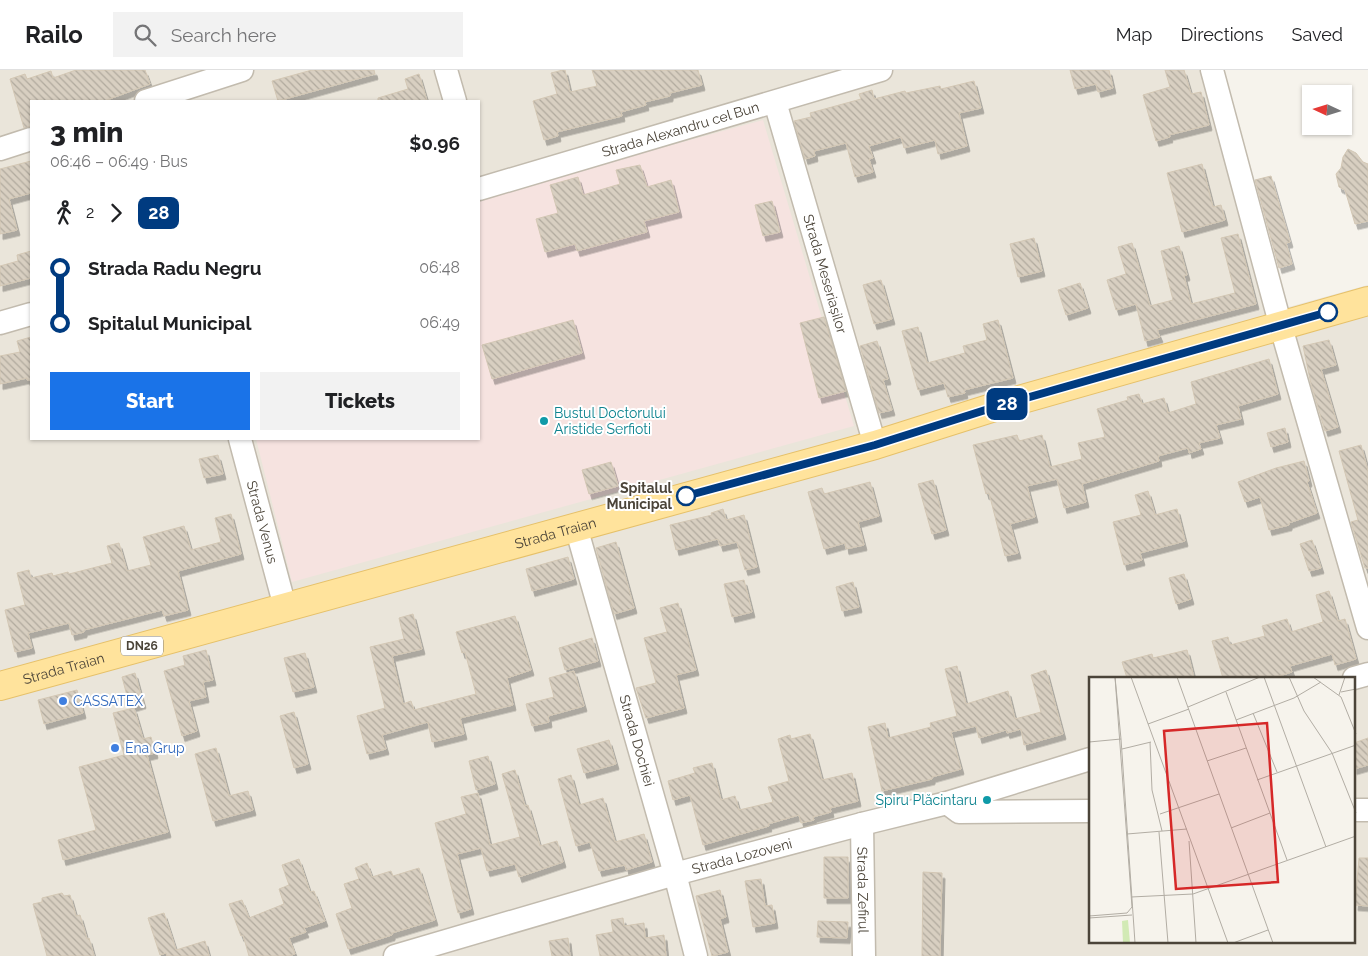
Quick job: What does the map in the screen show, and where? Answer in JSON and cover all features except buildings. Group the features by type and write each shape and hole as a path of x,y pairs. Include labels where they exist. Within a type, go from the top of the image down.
{"main road":[{"name":"Strada Traian","path":"0,686 875,445 1008,404 1368,301"}],"street":[{"path":"149,100 242,70"},
{"path":"446,70 455,100"},
{"name":"Strada Alexandru cel Bun","path":"480,187 881,70"},
{"path":"1212,70 1281,327 1368,628"},
{"name":"Strada Meseriașilor","path":"775,102 875,445"},
{"path":"0,149 30,139"},
{"path":"0,323 30,314"},
{"name":"Strada Venus","path":"240,440 285,607"},
{"name":"Strada Dochiei","path":"576,527 675,874 696,956"},
{"name":"Strada Lozoveni","path":"394,956 675,874 947,803 1089,759"},
{"path":"947,803 959,812 1089,812"},
{"name":"Strada Zefirul","path":"862,824 864,956"}],"shaded area":[{"path":"0,70 1204,70 1271,312 1368,285 1368,956 0,956"},
{"path":"763,120 854,426 292,582 256,440 480,440 480,198"}],"bus line":[{"name":"28","path":"686,496 875,445 998,406 1313,318 1328,312"}],"place":[{"name":"Bustul Doctorului Aristide Serfioti","path":"544,421"},
{"name":"Spitalul Municipal","path":"686,496"},
{"name":"CASSATEX","path":"63,701"},
{"name":"Ena Grup","path":"115,748"},
{"name":"Spiru Plăcintaru","path":"987,800"}]}
